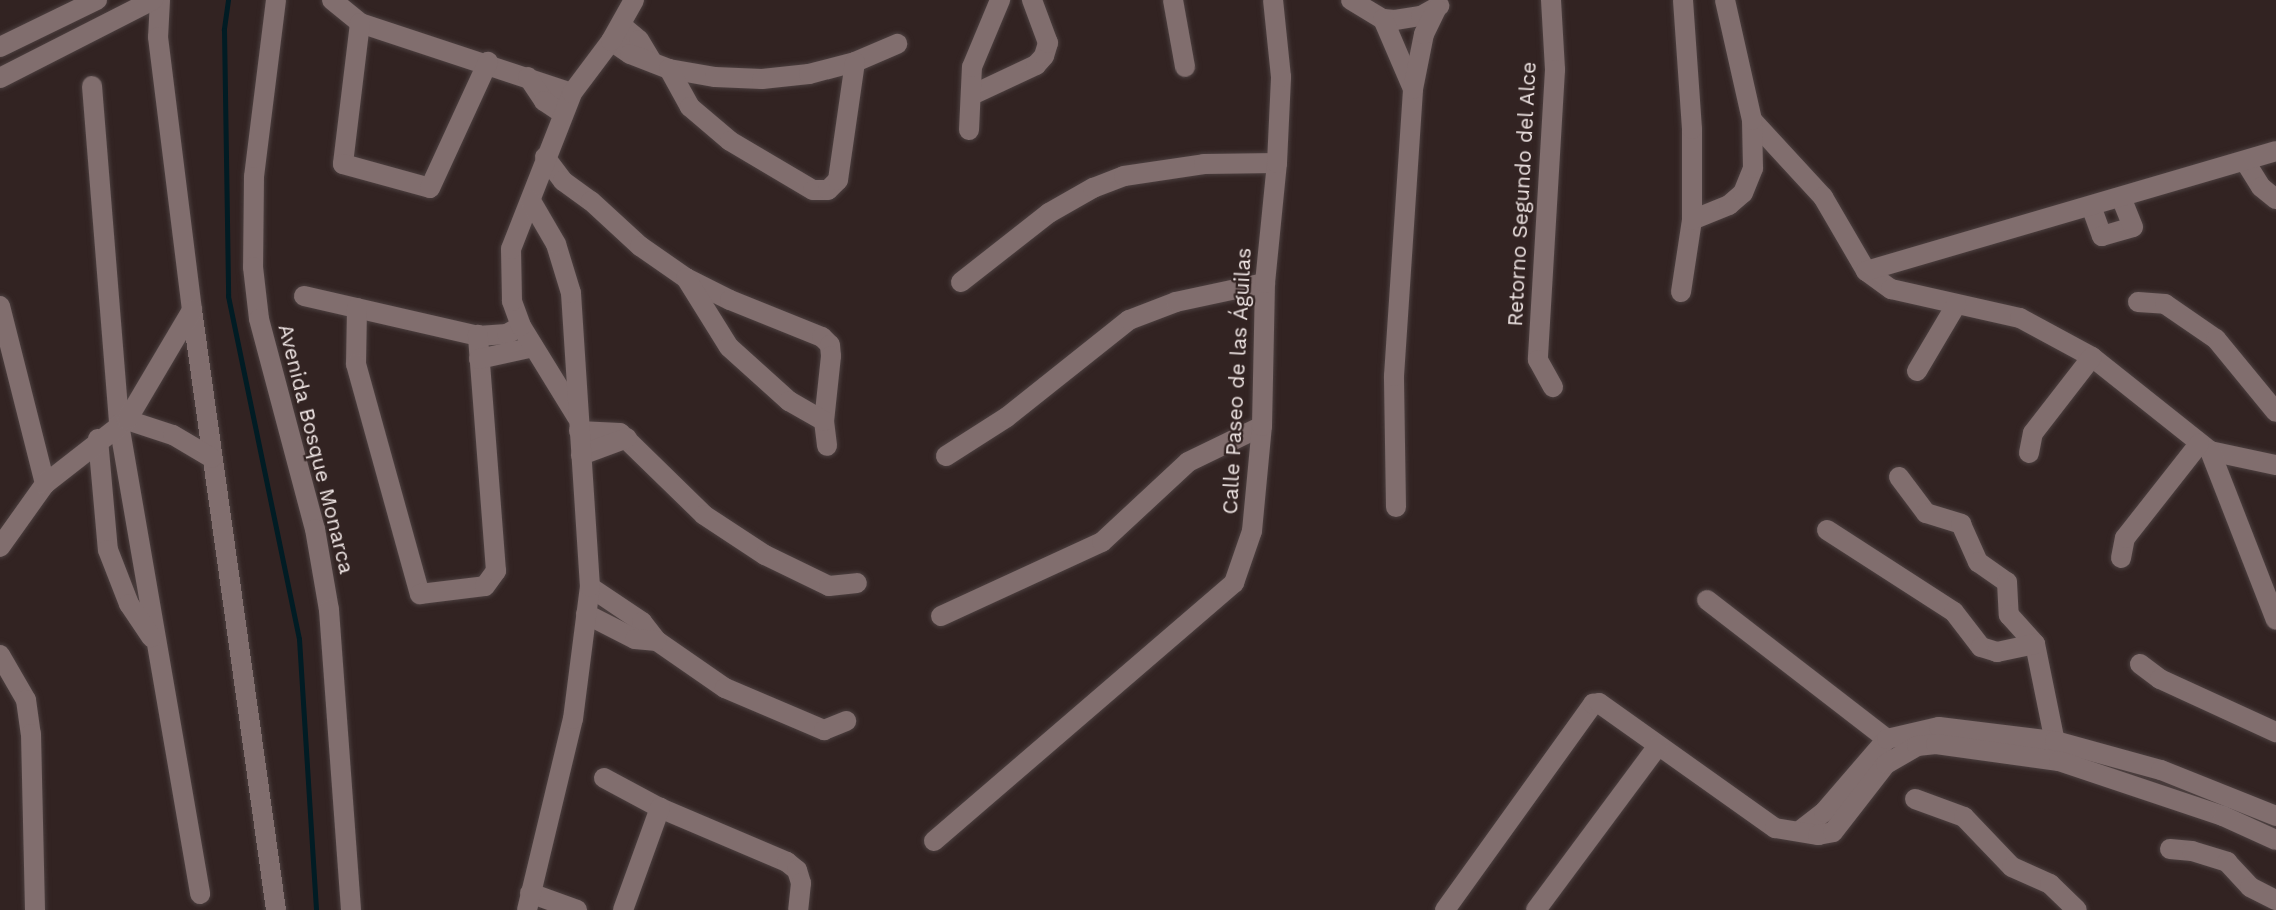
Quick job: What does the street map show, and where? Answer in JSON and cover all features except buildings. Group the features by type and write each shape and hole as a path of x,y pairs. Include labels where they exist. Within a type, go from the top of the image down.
{"street":[{"path":"0,47 97,0"},
{"path":"0,78 153,0"},
{"path":"160,0 158,37 192,310 276,910"},
{"name":"Avenida Bosque Monarca","path":"276,0 254,177 253,267 259,319 315,529 329,610 351,910"},
{"path":"333,0 344,13 360,22 488,62 572,93"},
{"path":"578,425 521,326 512,301 511,249 531,201 562,113 572,93 616,33 634,0"},
{"path":"969,130 972,67 1000,0"},
{"path":"972,95 1036,65 1044,57 1048,43 1032,0"},
{"path":"1173,0 1185,67"},
{"name":"Calle Paseo de las Águilas","path":"934,842 1234,583 1252,531 1262,426 1265,283 1278,164 1281,77 1273,0"},
{"path":"1351,0 1383,19 1408,19 1441,4"},
{"name":"Retorno Segundo del Alce","path":"1551,0 1554,70 1538,360 1553,387"},
{"path":"1681,292 1692,220 1692,129 1683,0"},
{"path":"1692,220 1728,206 1743,193 1753,168 1752,120 1725,0"},
{"path":"1396,507 1394,376 1413,89 1424,34 1441,4"},
{"path":"1383,19 1413,89"},
{"path":"360,22 343,164 430,188 488,62"},
{"path":"616,33 630,54 660,64 715,77 762,79 809,74 855,62 897,44"},
{"path":"660,64 690,106 730,141 813,190 828,190 838,180 855,62"},
{"path":"528,77 544,101 562,113"},
{"path":"92,86 123,422 154,642 200,894"},
{"path":"1752,120 1823,196 1866,271 1891,289 2020,318 2092,357 2204,448 2276,465"},
{"path":"547,151 591,201 640,246 686,278 729,300 822,337 830,345 831,356 824,422 827,446"},
{"path":"1866,271 2121,196 2246,163 2276,151"},
{"path":"2246,163 2261,188 2276,199"},
{"path":"961,282 1049,213 1093,188 1124,176 1204,164 1278,164"},
{"path":"2091,206 2102,236 2133,227 2121,196"},
{"path":"531,201 565,268 575,343 578,425 590,587 571,729 528,902 577,910"},
{"path":"686,278 705,314 743,362 789,401 824,422"},
{"path":"946,456 1007,417 1129,320 1176,302 1265,283"},
{"path":"304,296 478,335 497,336 521,326"},
{"path":"2138,302 2165,304 2216,339 2276,412"},
{"path":"1917,371 1956,305"},
{"path":"0,306 45,484"},
{"path":"357,308 356,364 420,594 485,586 496,571 478,335"},
{"path":"0,547 45,484 98,439 123,422 192,310"},
{"path":"479,359 538,352 565,354 575,343"},
{"path":"2029,453 2033,433 2092,357"},
{"path":"123,422 173,435 212,458"},
{"path":"578,425 611,430 627,438 704,515 765,555 830,586 857,583"},
{"path":"941,616 1102,542 1188,462 1262,426"},
{"path":"580,455 627,438"},
{"path":"98,439 108,550 129,604 154,642"},
{"path":"2121,558 2125,538 2204,448"},
{"path":"2204,448 2276,620"},
{"path":"1899,477 1926,513 1961,524 1978,562 2007,582 2010,615 2035,644 2059,761"},
{"path":"1827,530 1954,612 1981,647 1997,652 2035,644"},
{"path":"590,587 642,622 657,641 725,688 781,714 824,730 846,721"},
{"path":"1707,600 1882,752"},
{"path":"586,614 635,639 657,641"},
{"path":"0,655 26,700 31,734 36,910"},
{"path":"2140,664 2160,679 2276,732"},
{"path":"1445,910 1593,704 1606,706 1658,746 1775,828 1801,830 1818,835 1833,832 1882,752 1939,728 2055,741 2161,770 2276,816"},
{"path":"1882,752 1936,744 2059,761 2212,812 2276,840"},
{"path":"1536,910 1658,746"},
{"path":"604,778 660,808 787,861 797,870 801,883 798,910"},
{"path":"1915,799 1964,817 2012,867 2050,884 2077,910"},
{"path":"622,910 660,808"},
{"path":"2170,849 2192,851 2227,862 2250,887 2276,900"}],"waterway":[{"path":"228,0 224,30 228,296 299,639 316,910"}]}
